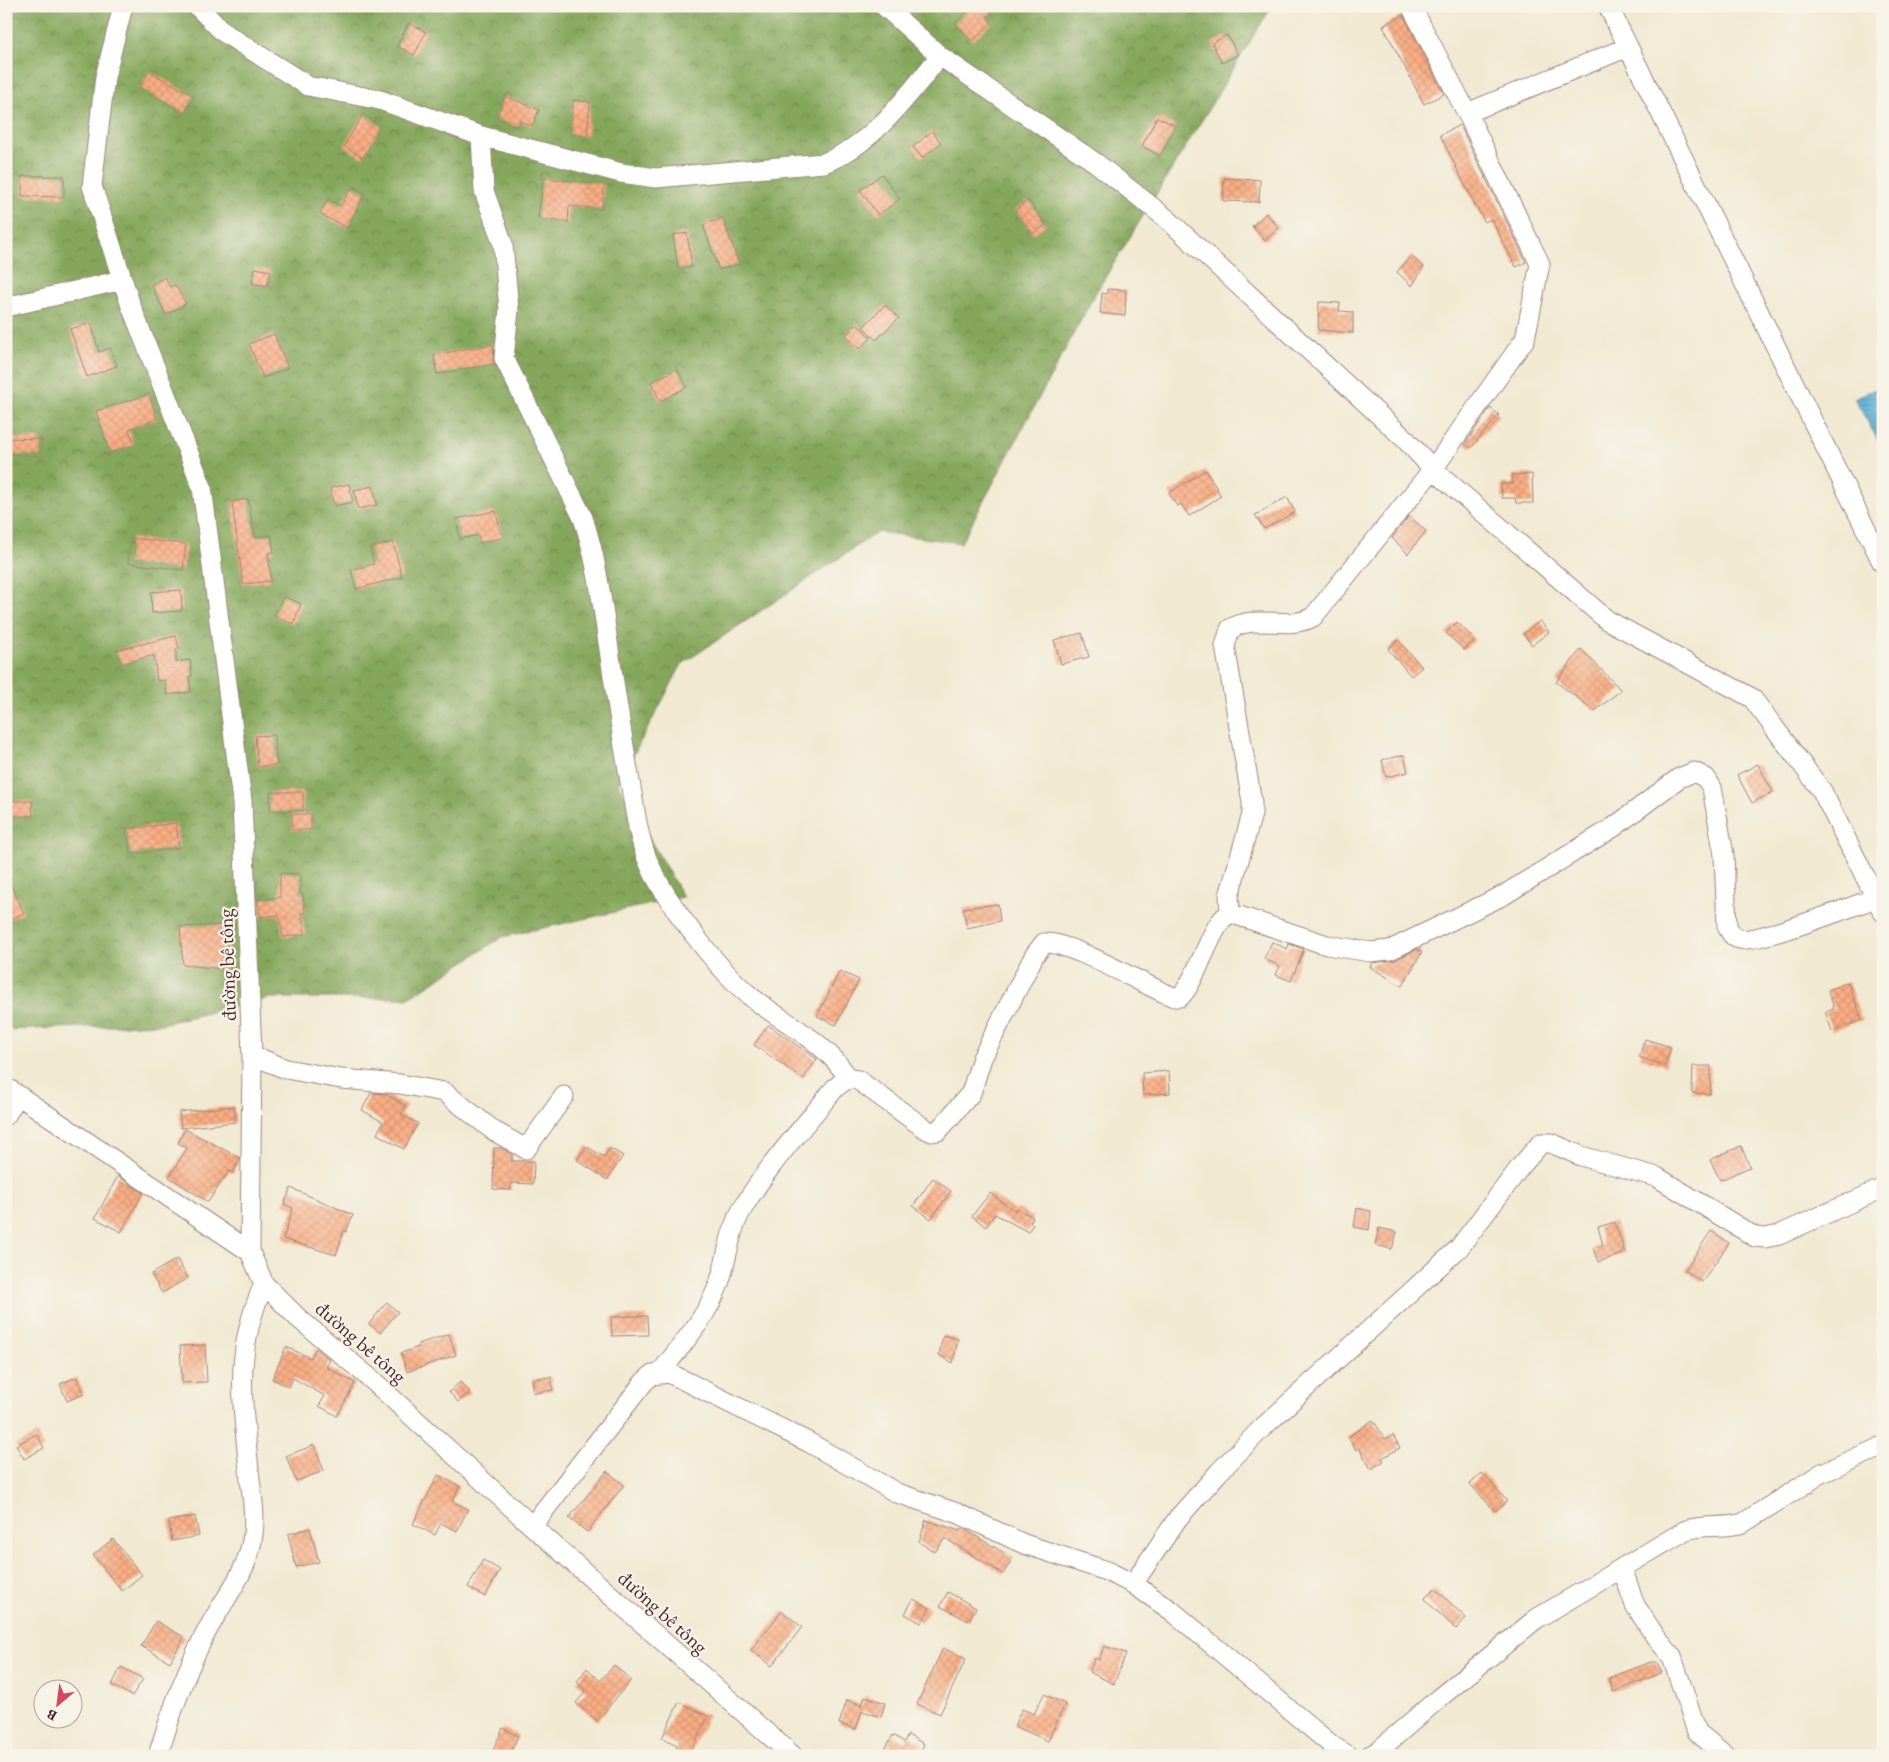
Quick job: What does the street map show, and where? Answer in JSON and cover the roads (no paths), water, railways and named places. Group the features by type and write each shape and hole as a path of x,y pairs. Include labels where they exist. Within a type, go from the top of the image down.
{"street":[{"name":"đường bê tông","path":"123,6 105,77 92,186 122,280 202,487 242,802 252,1055 250,1252 264,1284 298,1318 371,1379 532,1526 793,1756"},
{"path":"197,6 223,32 308,86 380,100 481,136 621,173 656,178 824,163 841,156 870,135 940,56"},
{"path":"884,6 940,56 1096,163 1166,218 1405,439 1433,469 1606,620 1752,698 1822,791 1879,905 1750,939 1738,940 1731,934 1727,926 1724,856 1712,788 1706,778 1694,772 1679,778 1614,827 1504,895 1390,950 1370,952 1327,945 1230,913"},
{"path":"1230,913 1229,896 1252,814 1252,802 1225,646 1230,629 1240,623 1259,621 1292,624 1304,622 1313,617 1433,469 1525,339 1540,264 1467,113 1411,6"},
{"path":"1608,6 1883,564"},
{"path":"1467,113 1628,47"},
{"path":"481,136 484,191 504,254 509,310 504,358 583,518 590,537 643,849 654,874 672,904 734,982 768,1010 831,1054 848,1078 858,1080 932,1132 938,1131 971,1093 982,1058 1034,956 1044,943 1056,944 1078,952 1164,993 1180,997 1192,983 1219,922 1230,913"},
{"path":"6,307 122,280"},
{"path":"252,1055 295,1070 341,1079 400,1084 444,1092 494,1132 526,1149 564,1096"},
{"path":"661,1372 694,1332 717,1290 736,1223 742,1210 793,1140 835,1088 848,1078"},
{"path":"6,1115 12,1091 250,1252"},
{"path":"1133,1584 1178,1518 1219,1472 1262,1428 1459,1248 1521,1166 1541,1143 1551,1143 1581,1156 1657,1177 1755,1238 1779,1235 1883,1188"},
{"path":"158,1756 174,1705 194,1656 208,1628 237,1582 249,1556 253,1533 253,1507 241,1374 247,1328 264,1284"},
{"path":"532,1526 629,1400 652,1375 661,1372 669,1373 808,1442 897,1493 957,1513 1024,1544 1107,1571 1133,1584 1172,1610 1334,1747 1350,1756"},
{"path":"1369,1756 1378,1751 1514,1635 1554,1607 1686,1530 1704,1526 1736,1526 1822,1473 1883,1446"},
{"path":"1622,1568 1635,1605 1655,1636 1672,1657 1698,1732 1726,1756"}],"water":[{"path":"1883,386 1883,449 1854,398"}]}
